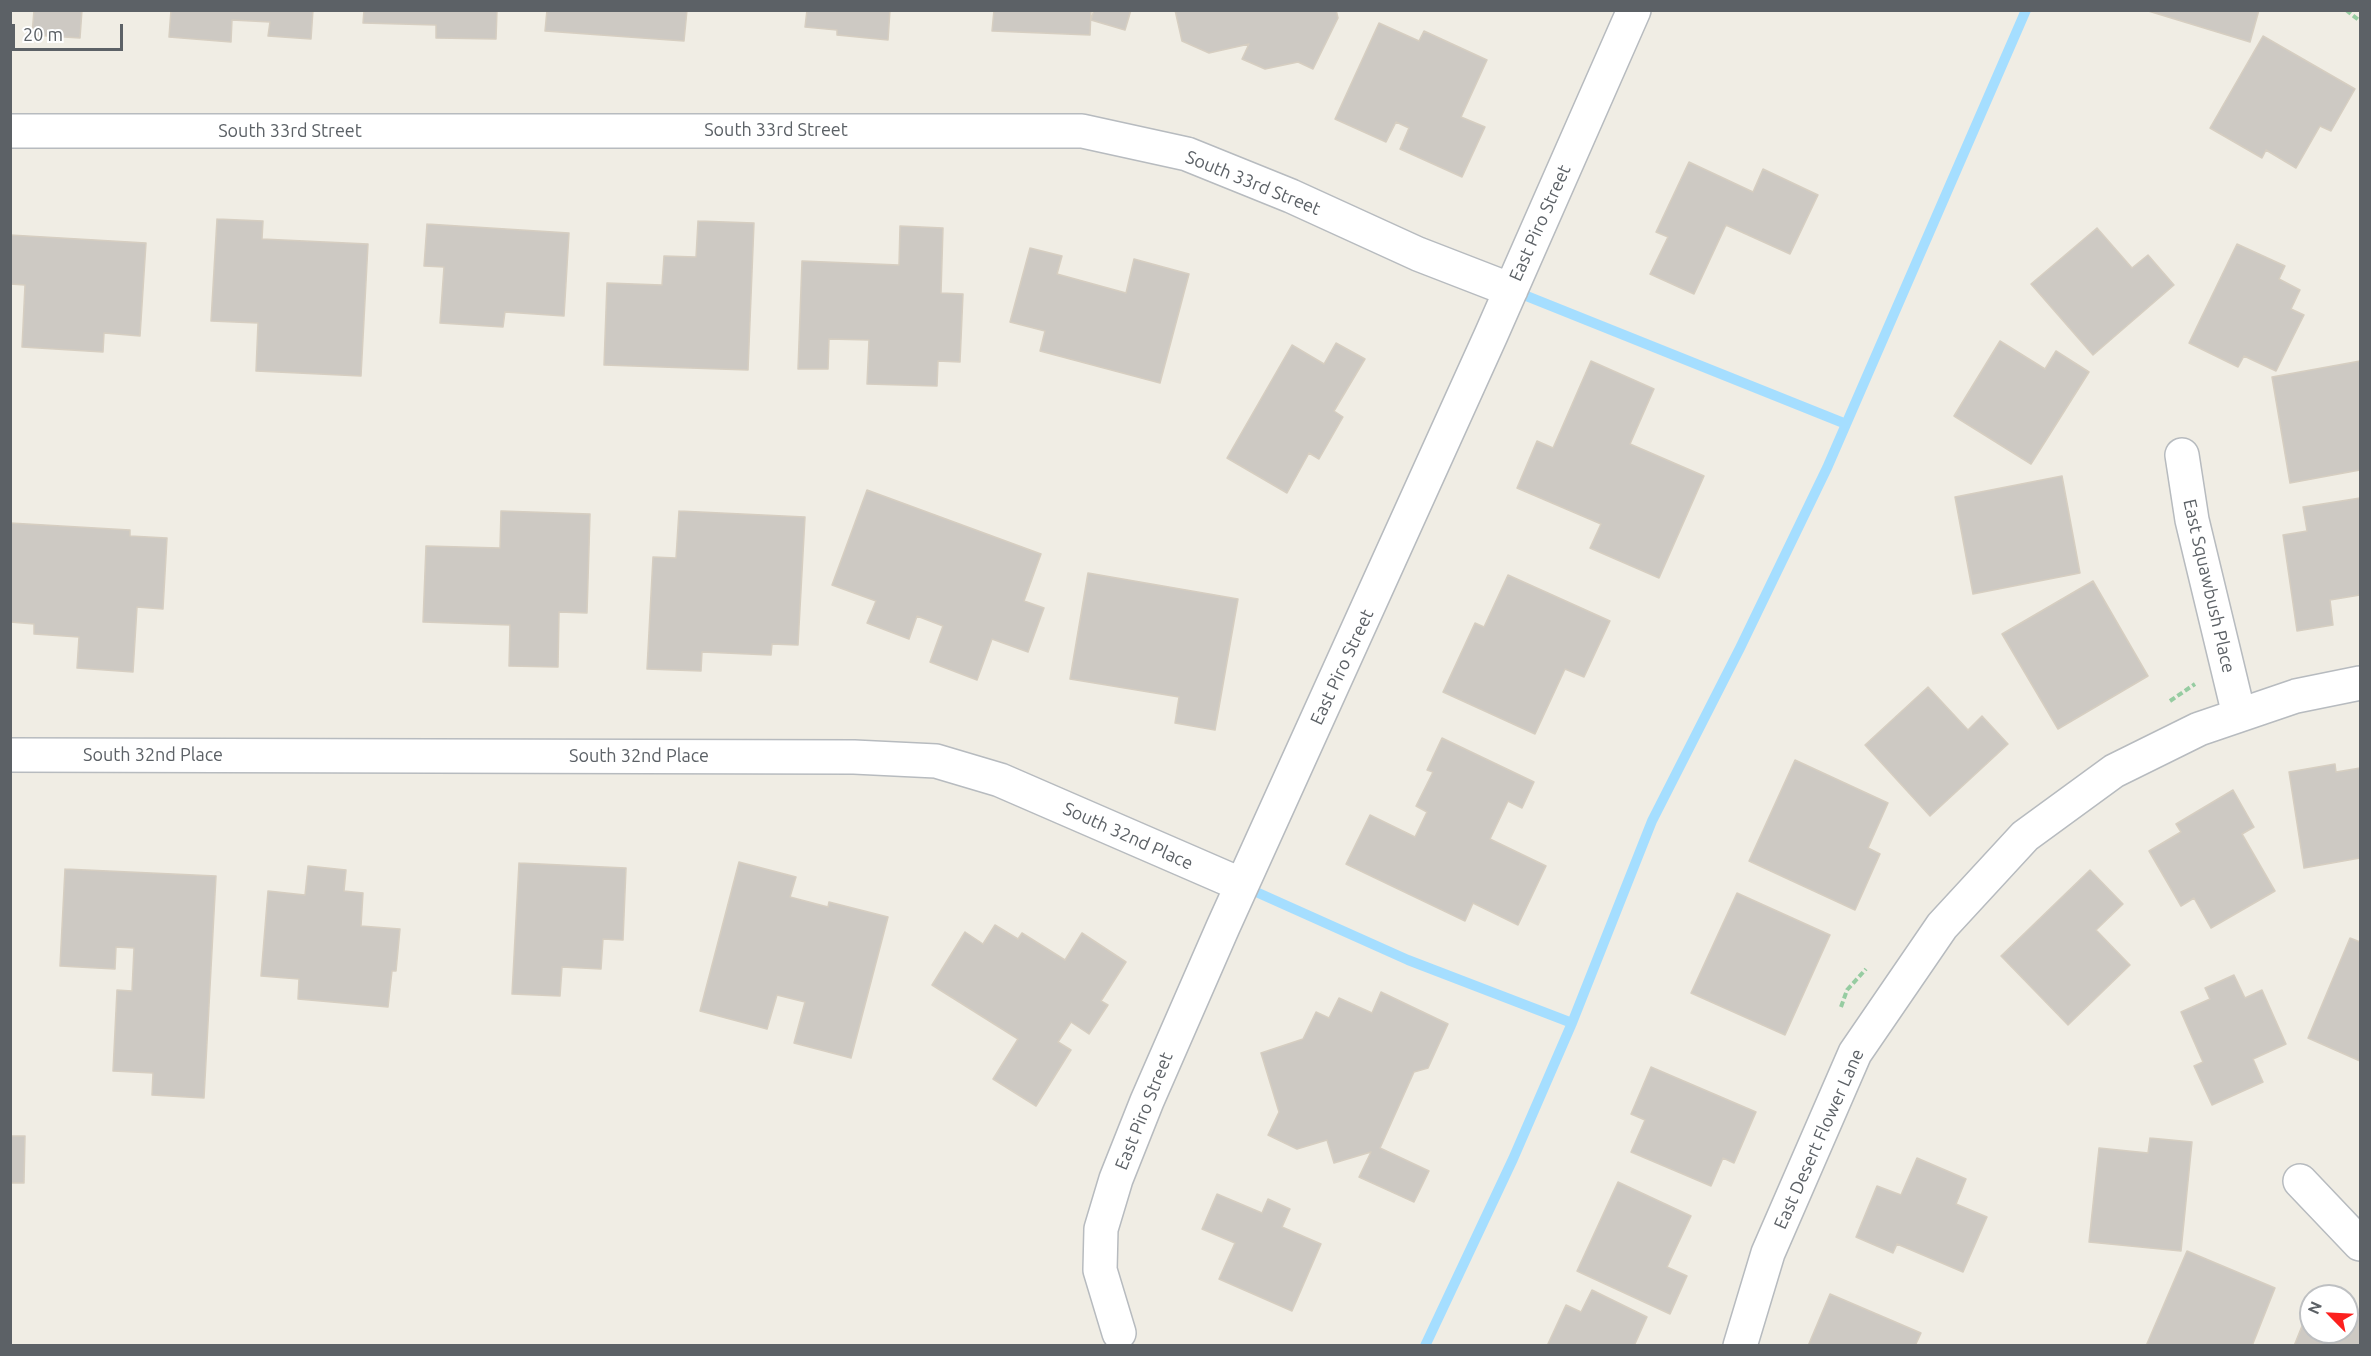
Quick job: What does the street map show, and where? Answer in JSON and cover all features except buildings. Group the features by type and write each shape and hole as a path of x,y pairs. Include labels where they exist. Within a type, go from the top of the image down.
{"street":[{"name":"East Piro Street","path":"1119,1333 1100,1270 1101,1229 1116,1179 1147,1101 1242,885 1511,290 1634,10"},
{"name":"South 33rd Street","path":"10,131 1082,131 1188,154 1291,196 1418,254 1511,290"},
{"name":"East Squawbush Place","path":"2182,456 2192,520 2239,716"},
{"name":"East Desert Flower Lane","path":"1740,1346 1768,1253 1855,1053 1942,926 2025,837 2114,771 2199,729 2295,696 2361,683"},
{"name":"South 32nd Place","path":"10,755 854,757 936,761 1000,780 1242,885"},
{"path":"2300,1181 2361,1244"}],"path":[{"path":"2346,10 2361,21"}],"waterway":[{"path":"1425,1346 1513,1159 1572,1023 1652,821 1740,648 1827,468 2026,10"},
{"path":"1514,291 1846,424"},
{"path":"1245,887 1408,960 1572,1023"}]}
